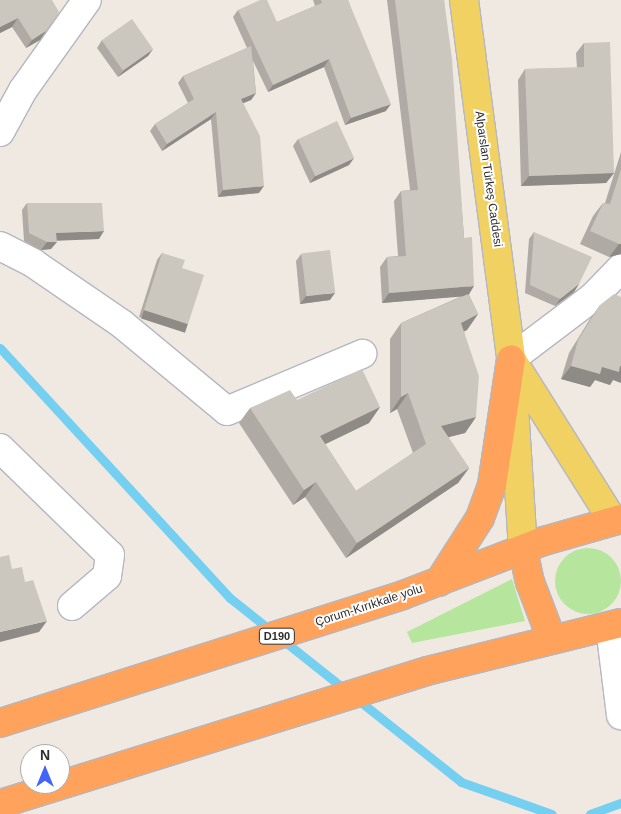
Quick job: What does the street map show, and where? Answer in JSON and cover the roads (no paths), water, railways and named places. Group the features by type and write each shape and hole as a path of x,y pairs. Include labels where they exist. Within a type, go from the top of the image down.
{"highway":[{"path":"439,582 480,518 492,485 511,359"},
{"name":"Çorum-Kırıkkale yolu","path":"0,723 152,677 403,595 523,550 618,525"},
{"path":"523,550 530,582 552,640"},
{"path":"0,804 427,671 615,625"}],"main road":[{"name":"Alparslan Türkeş Caddesi","path":"464,0 511,359 523,550"},
{"path":"511,359 618,525"}],"street":[{"path":"0,132 22,90 87,0"},
{"path":"0,246 33,263 122,324 227,411 362,354"},
{"path":"511,359 593,297 621,268"},
{"path":"0,448 110,555 107,576 72,606"},
{"path":"615,625 621,715"}],"waterway":[{"path":"0,348 230,598 461,782 552,814"},
{"path":"590,814 621,803"}]}
